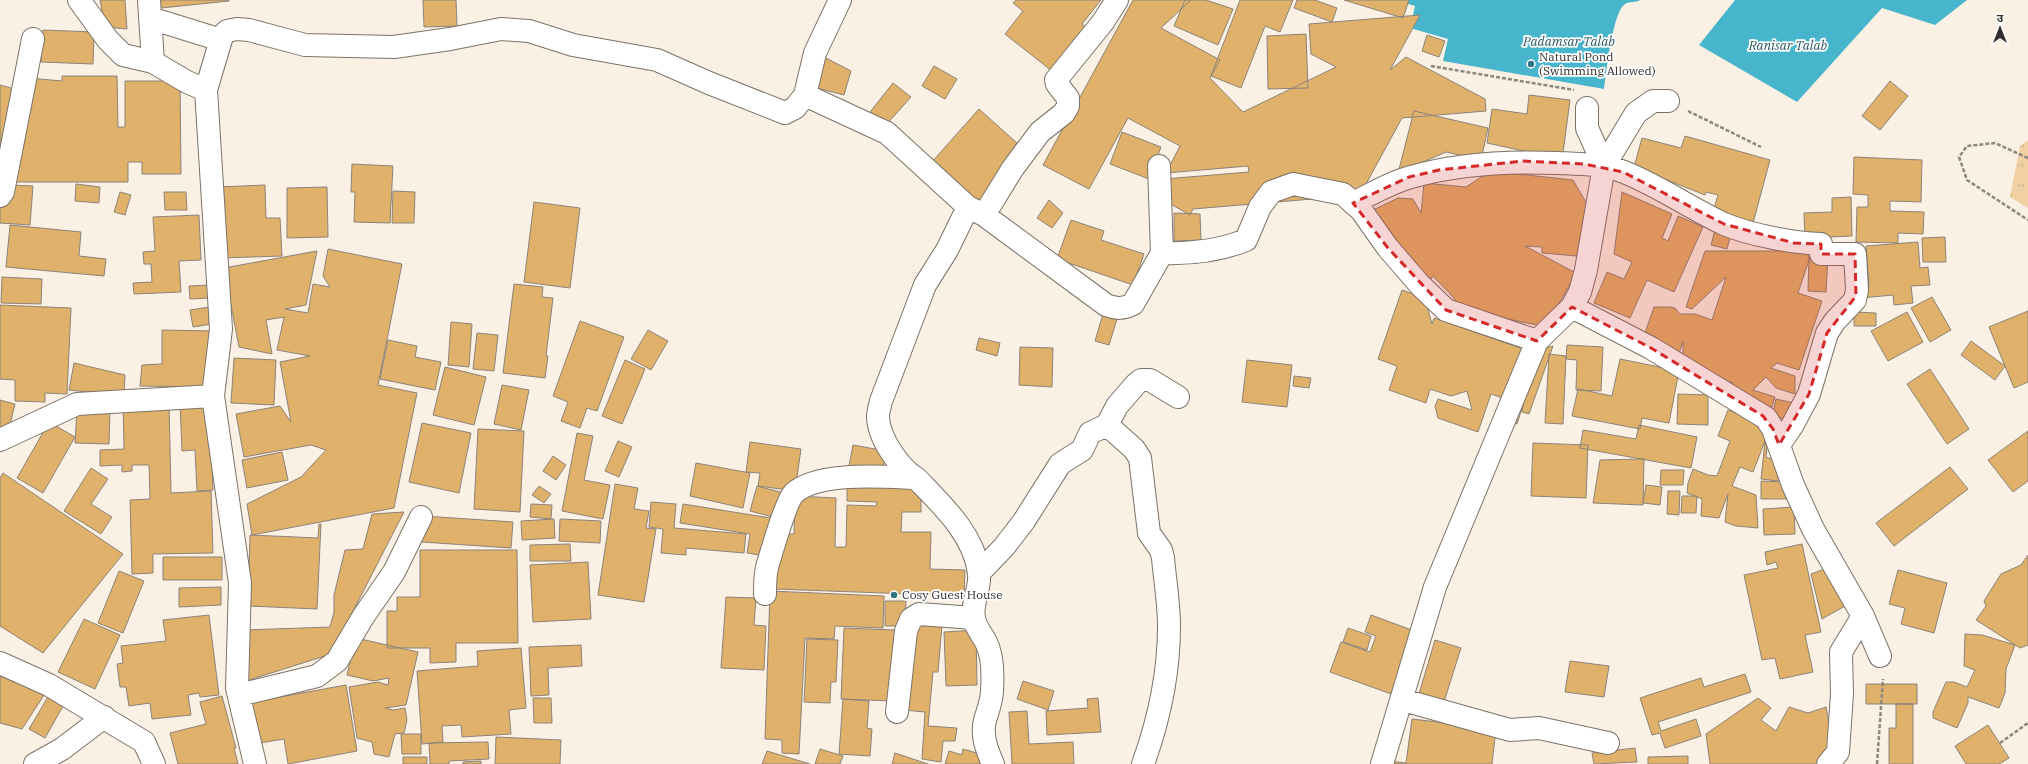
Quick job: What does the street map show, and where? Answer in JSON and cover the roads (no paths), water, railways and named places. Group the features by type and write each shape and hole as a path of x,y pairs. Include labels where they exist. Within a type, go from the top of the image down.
{"street":[{"path":"79,0 108,40 123,55 153,62 187,82 206,90"},
{"path":"254,764 237,688 240,583 214,396 221,329 206,90 221,40 227,31 237,29 249,30 305,45 394,47 450,39 501,29 529,31 573,45 657,60 709,83 785,113 795,108 805,95 815,53 840,0"},
{"path":"993,764 984,741 984,732 992,690 991,662 987,643 974,618 974,606 980,588 975,554 953,517 916,478 908,473 883,439 878,416 881,401 925,285 947,250 976,211 1013,168 1040,132 1064,113 1068,106 1068,98 1057,84 1056,80 1060,73 1103,22 1117,0"},
{"path":"153,62 150,9 221,40"},
{"path":"0,196 3,192 33,39"},
{"path":"805,95 887,133 976,211 1106,305 1116,308 1125,308 1133,304 1162,252 1159,166"},
{"path":"1382,764 1403,700 1435,587 1537,341 1572,306 1580,292 1586,270 1604,166 1636,113 1653,101 1668,101"},
{"path":"1587,108 1587,128 1604,166"},
{"path":"1353,203 1409,177 1440,170 1482,164 1523,161 1604,166 1637,178 1724,224 1794,243 1821,244 1821,254 1855,254 1857,290 1855,300 1830,326 1824,339 1809,394 1792,426 1779,446"},
{"path":"1162,252 1190,254 1229,247 1246,240 1260,207 1271,192 1293,184 1343,194 1361,210 1392,253 1420,285 1446,310 1537,341"},
{"path":"1572,306 1651,348 1763,416 1774,429 1793,485 1813,528 1863,616 1880,656"},
{"path":"979,573 1004,547 1024,521 1060,464 1082,450 1090,433 1107,425 1117,406 1141,380 1145,379 1154,381 1178,397"},
{"path":"0,440 77,404 214,396"},
{"path":"1107,425 1134,449 1140,458 1149,533 1161,550 1163,558 1169,625 1164,689 1150,745 1143,764"},
{"path":"764,594 769,562 787,507 794,493 820,482 853,476 916,478"},
{"path":"239,696 317,676 337,661 363,617 394,572 420,517"},
{"path":"897,712 906,631 910,619 919,614 974,618"},
{"path":"1828,764 1838,752 1842,694 1842,652 1863,616"},
{"path":"0,664 49,685 104,716 144,742 154,764"},
{"path":"1403,700 1510,730 1538,728 1608,743"},
{"path":"35,764 62,749 104,716"}],"water":[{"name":"Padamsar Talab","path":"1394,0 1640,0 1625,4 1617,18 1606,70 1604,89 1443,61 1448,39 1410,28 1415,6"},
{"name":"Ranisar Talab","path":"1735,0 1967,0 1935,25 1882,8 1797,102 1699,45"}],"place":[{"name":"Natural Pond (Swimming Allowed)","path":"1531,64"},
{"name":"Cosy Guest House","path":"894,595"}]}
